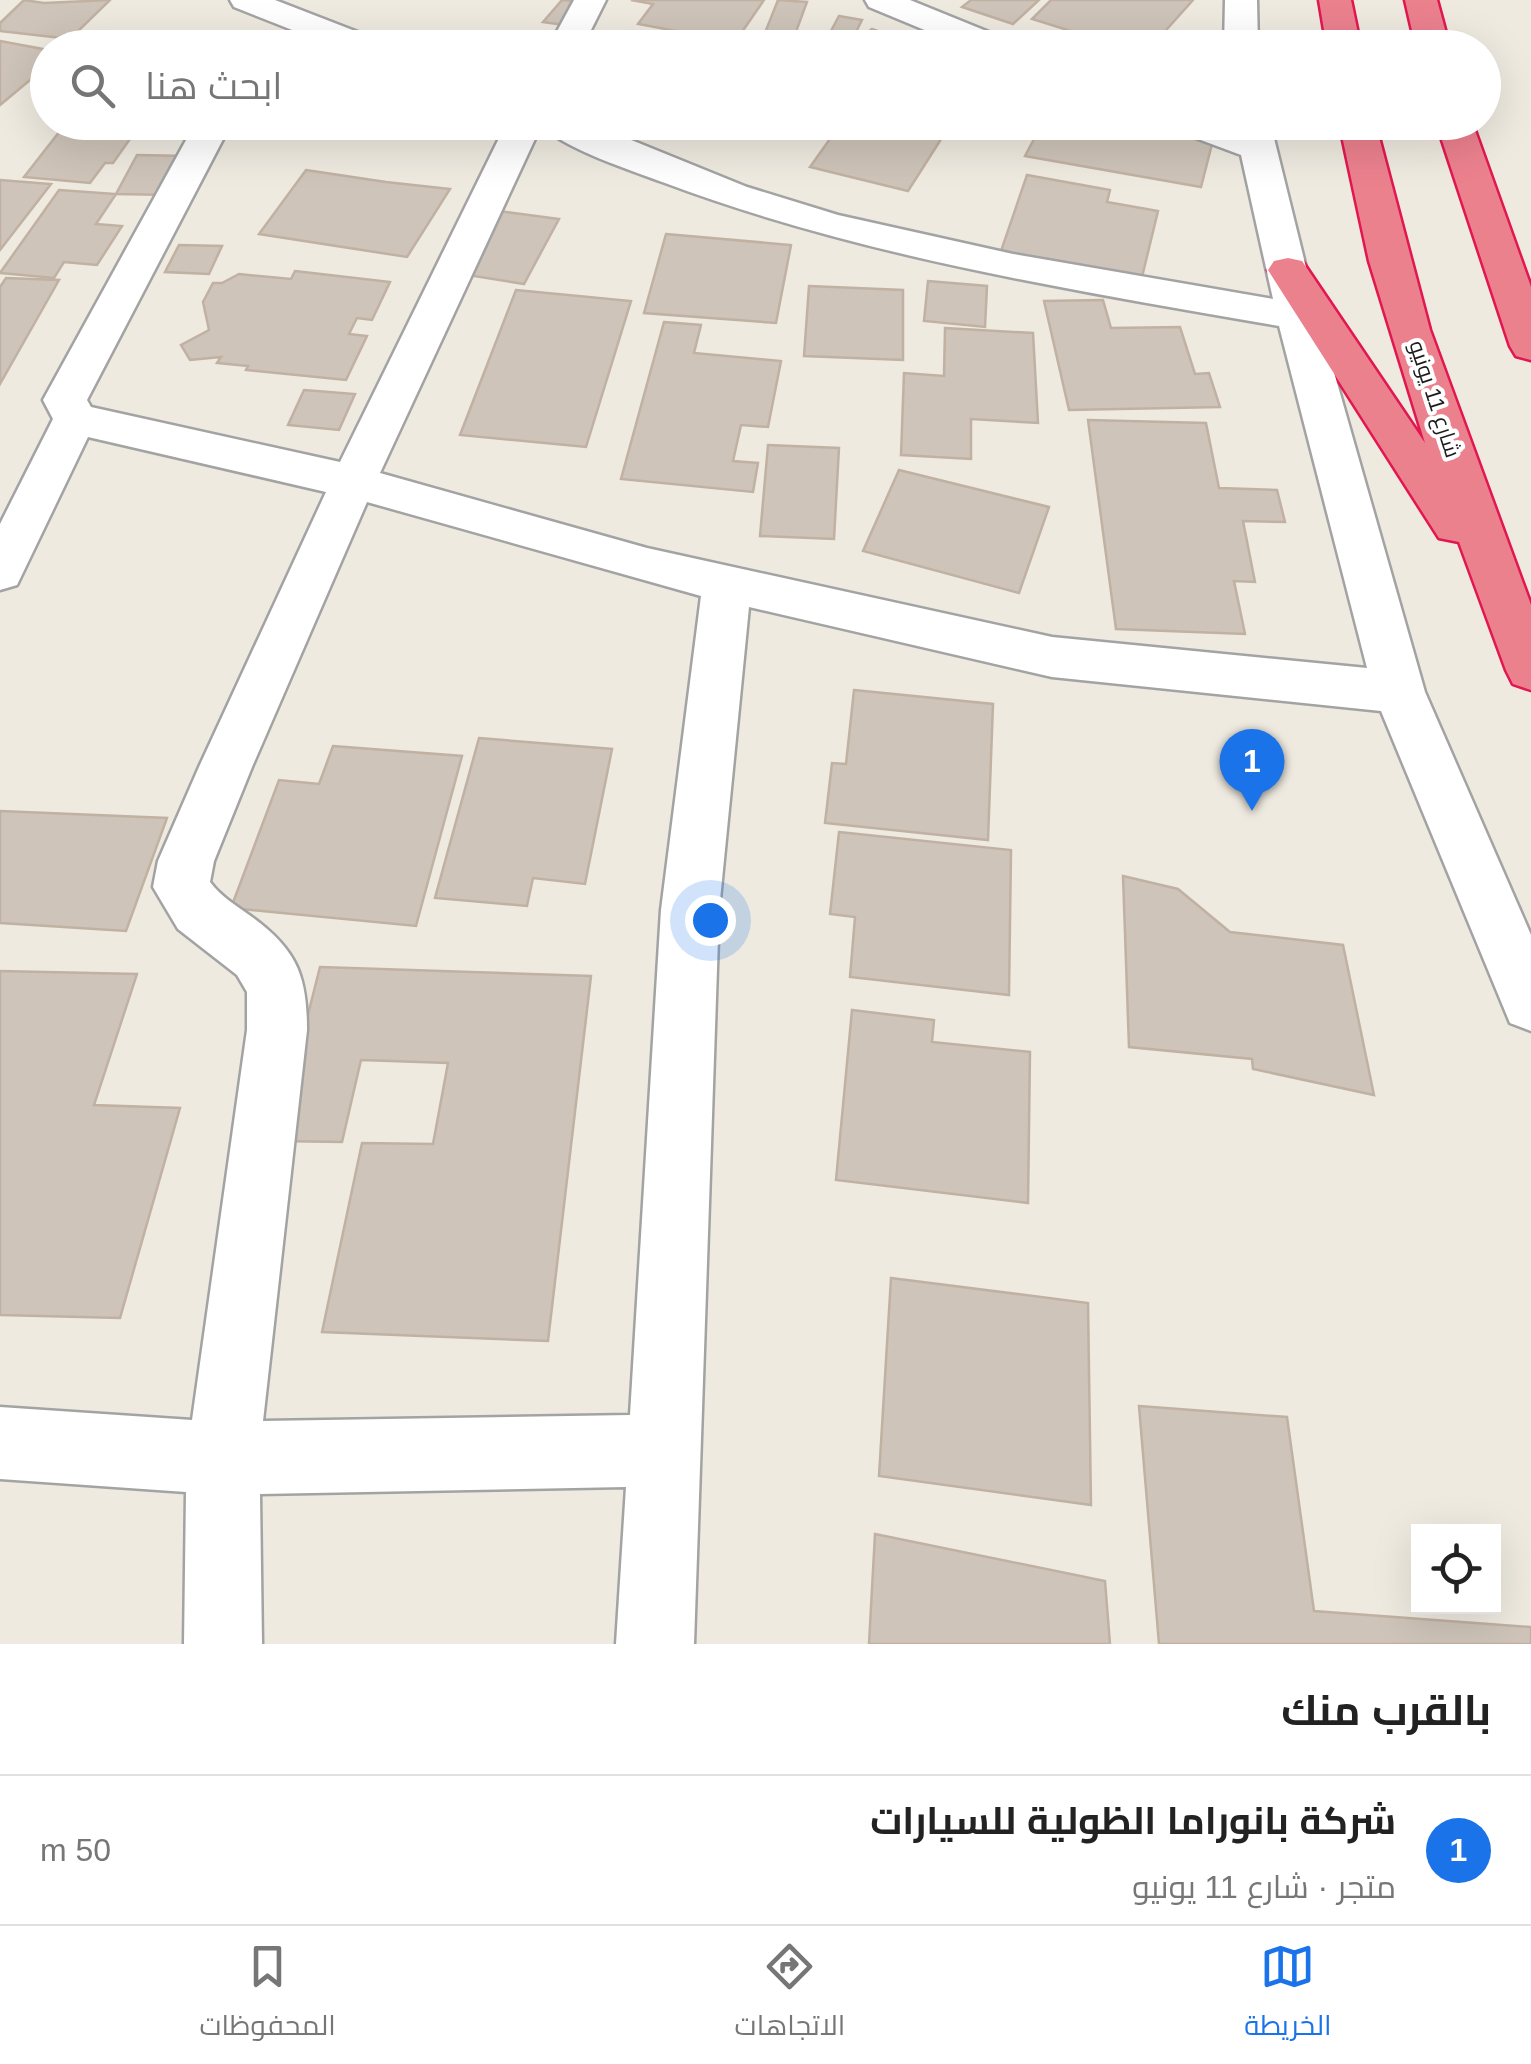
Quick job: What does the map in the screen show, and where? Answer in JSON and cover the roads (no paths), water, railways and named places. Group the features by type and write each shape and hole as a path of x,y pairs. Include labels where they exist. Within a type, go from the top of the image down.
{"highway":[{"path":"1335,0 1341,30"},
{"path":"1421,0 1428,30"},
{"name":"شارع 11 يونيو","path":"1361,140 1382,234 1468,504 1531,670"},
{"path":"1460,140 1531,346"},
{"path":"1288,270 1504,600"}],"street":[{"path":"246,0 271,24 295,30"},
{"path":"574,30 590,0"},
{"path":"881,0 955,30"},
{"path":"1241,0 1242,30"},
{"path":"204,140 65,400 76,419 351,481 647,566 1052,656 1399,692"},
{"path":"223,1644 223,1458 277,1030 277,988 258,956 198,912 181,888 186,861 266,669 351,481 516,140"},
{"path":"591,140 745,199 923,247 1297,316"},
{"path":"1255,140 1297,316 1399,692 1531,1003"},
{"path":"0,572 76,419"},
{"path":"655,1644 690,910 727,583"},
{"path":"0,1443 223,1458 662,1450"}],"place":[{"name":"شركة بانوراما الظولية للسيارات","path":"1252,811"}]}
